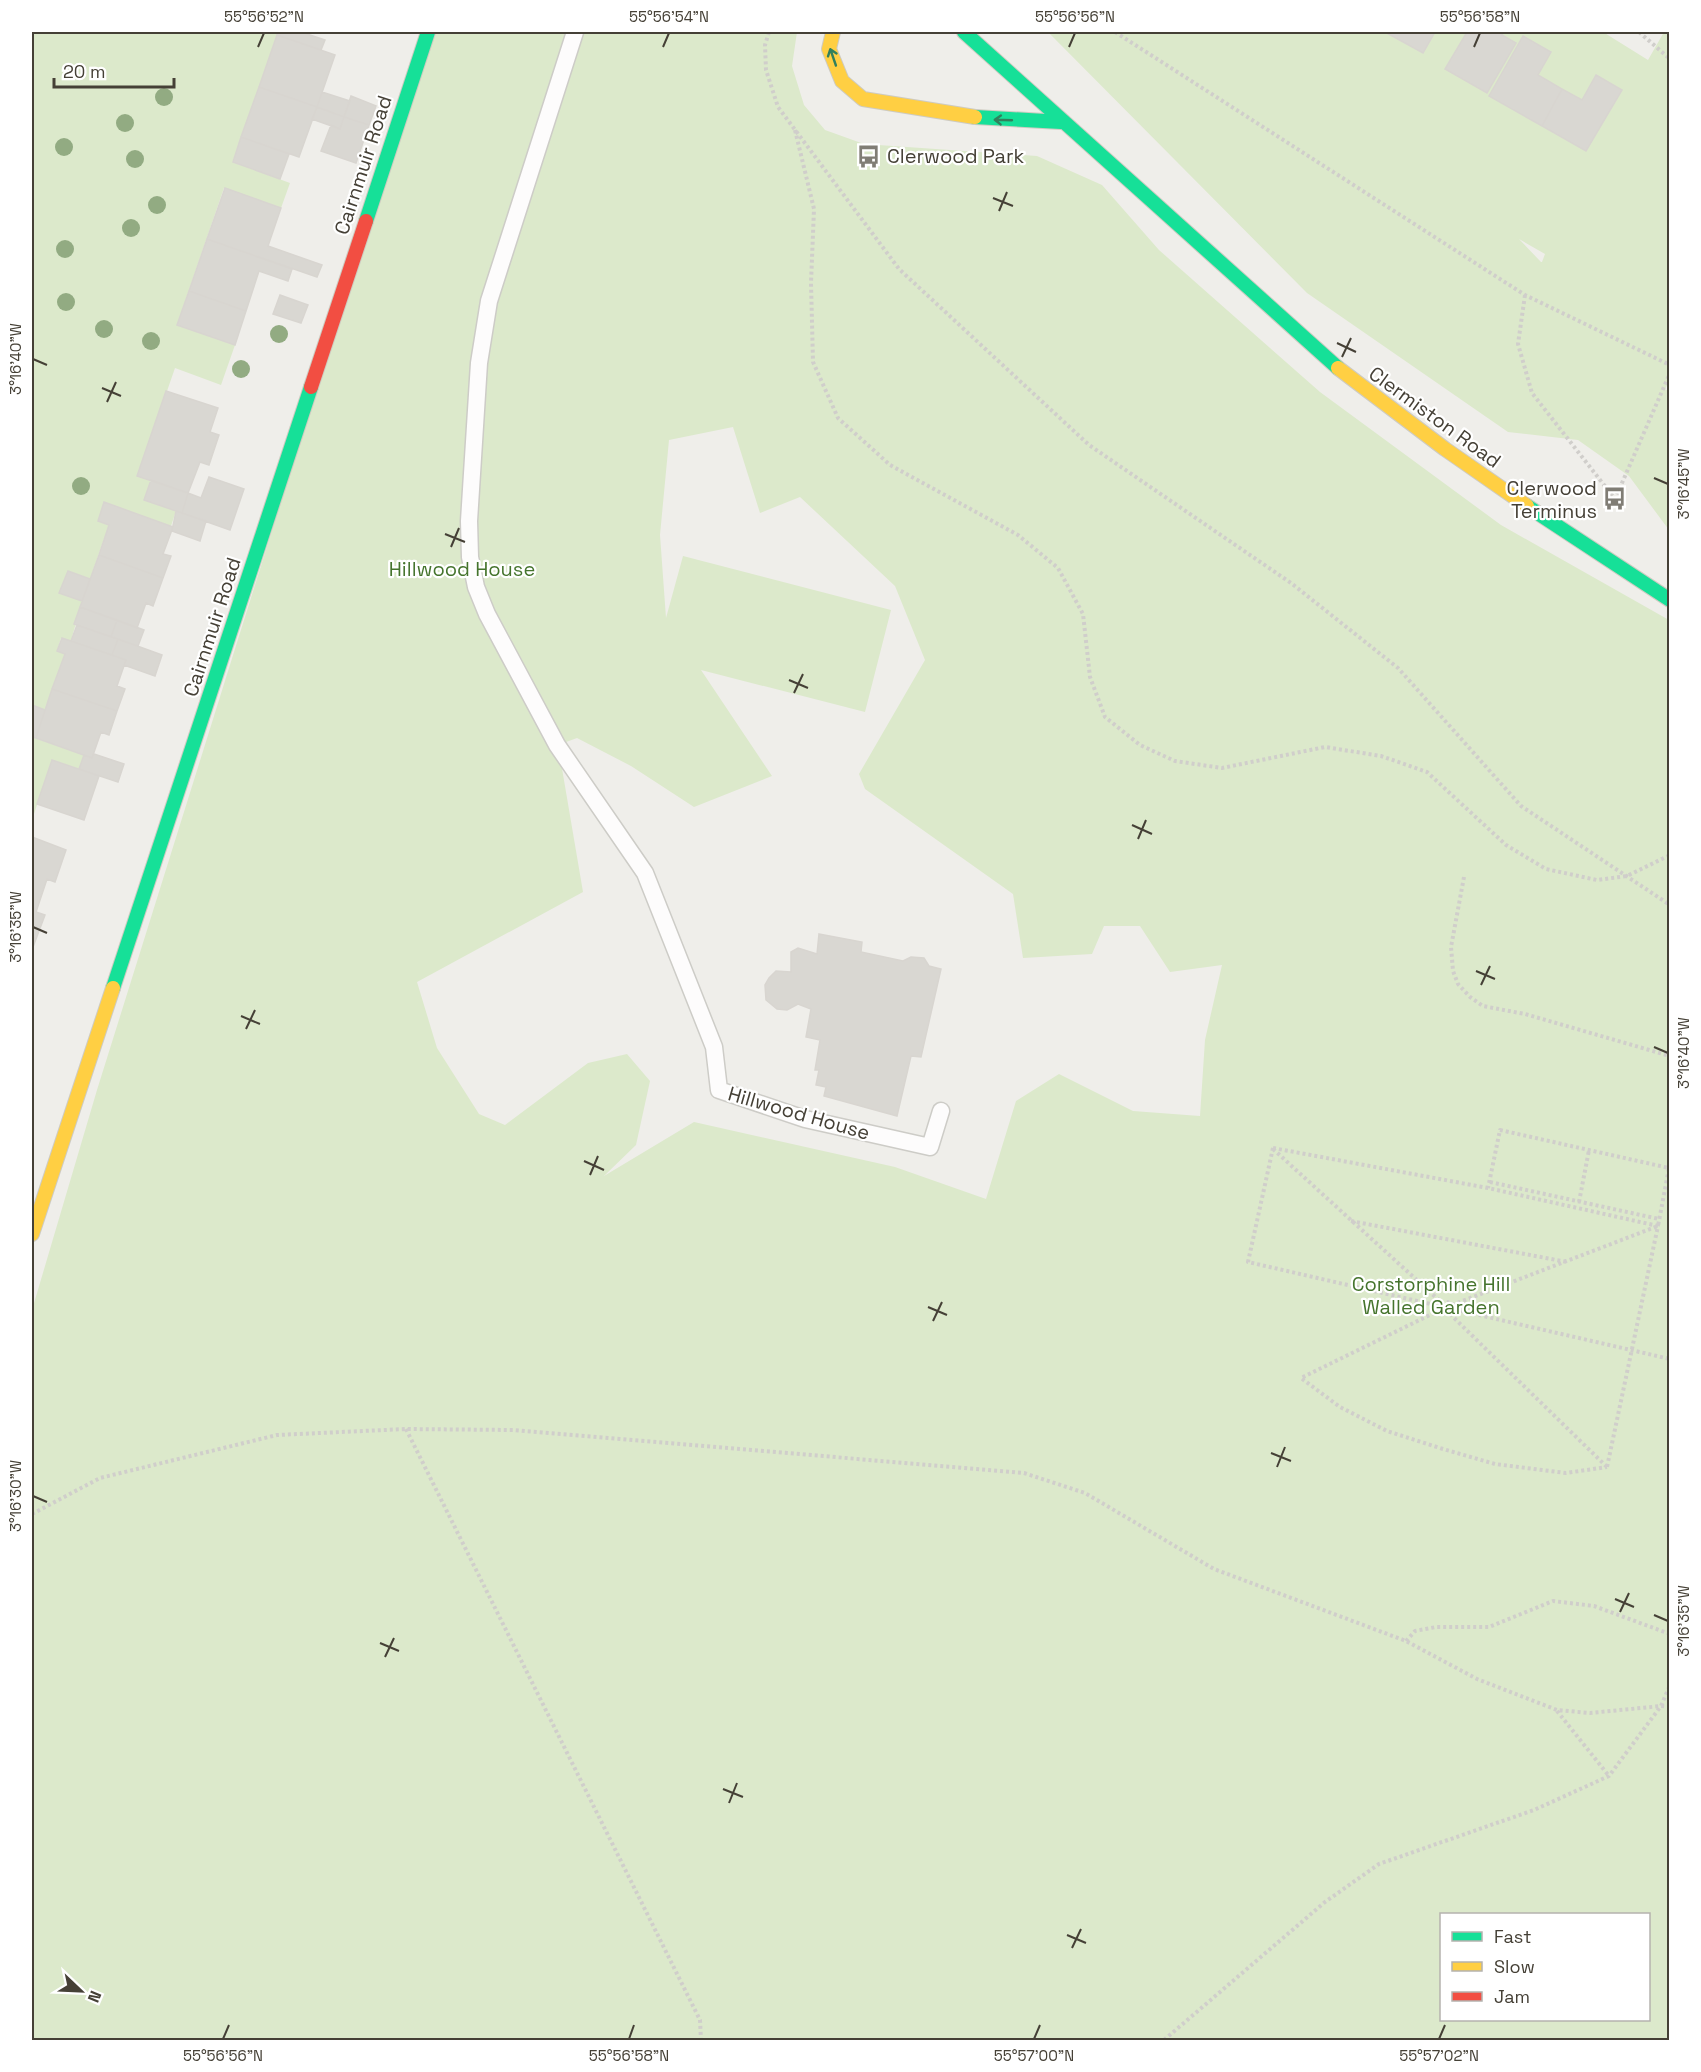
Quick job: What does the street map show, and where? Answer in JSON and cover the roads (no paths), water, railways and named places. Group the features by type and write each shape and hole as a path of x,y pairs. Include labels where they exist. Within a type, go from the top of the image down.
{"street":[{"name":"Cairnmuir Road","path":"32,1234 428,32"},
{"path":"833,32 830,49 842,81 863,99 993,120 1061,122"},
{"name":"Clermiston Road","path":"964,32 1061,122 1376,401 1527,508 1670,600"}],"lane":[{"name":"Hillwood House","path":"575,32 489,301 479,363 469,521 470,557 476,587 487,614 557,745 645,873 714,1047 720,1090 805,1119 930,1147 941,1111"}],"place":[{"name":"Clerwood Park","path":"869,156"},
{"name":"Clerwood Terminus","path":"1615,499"}],"park label":[{"name":"Corstorphine Hill Walled Garden","path":"1431,1296"}]}
